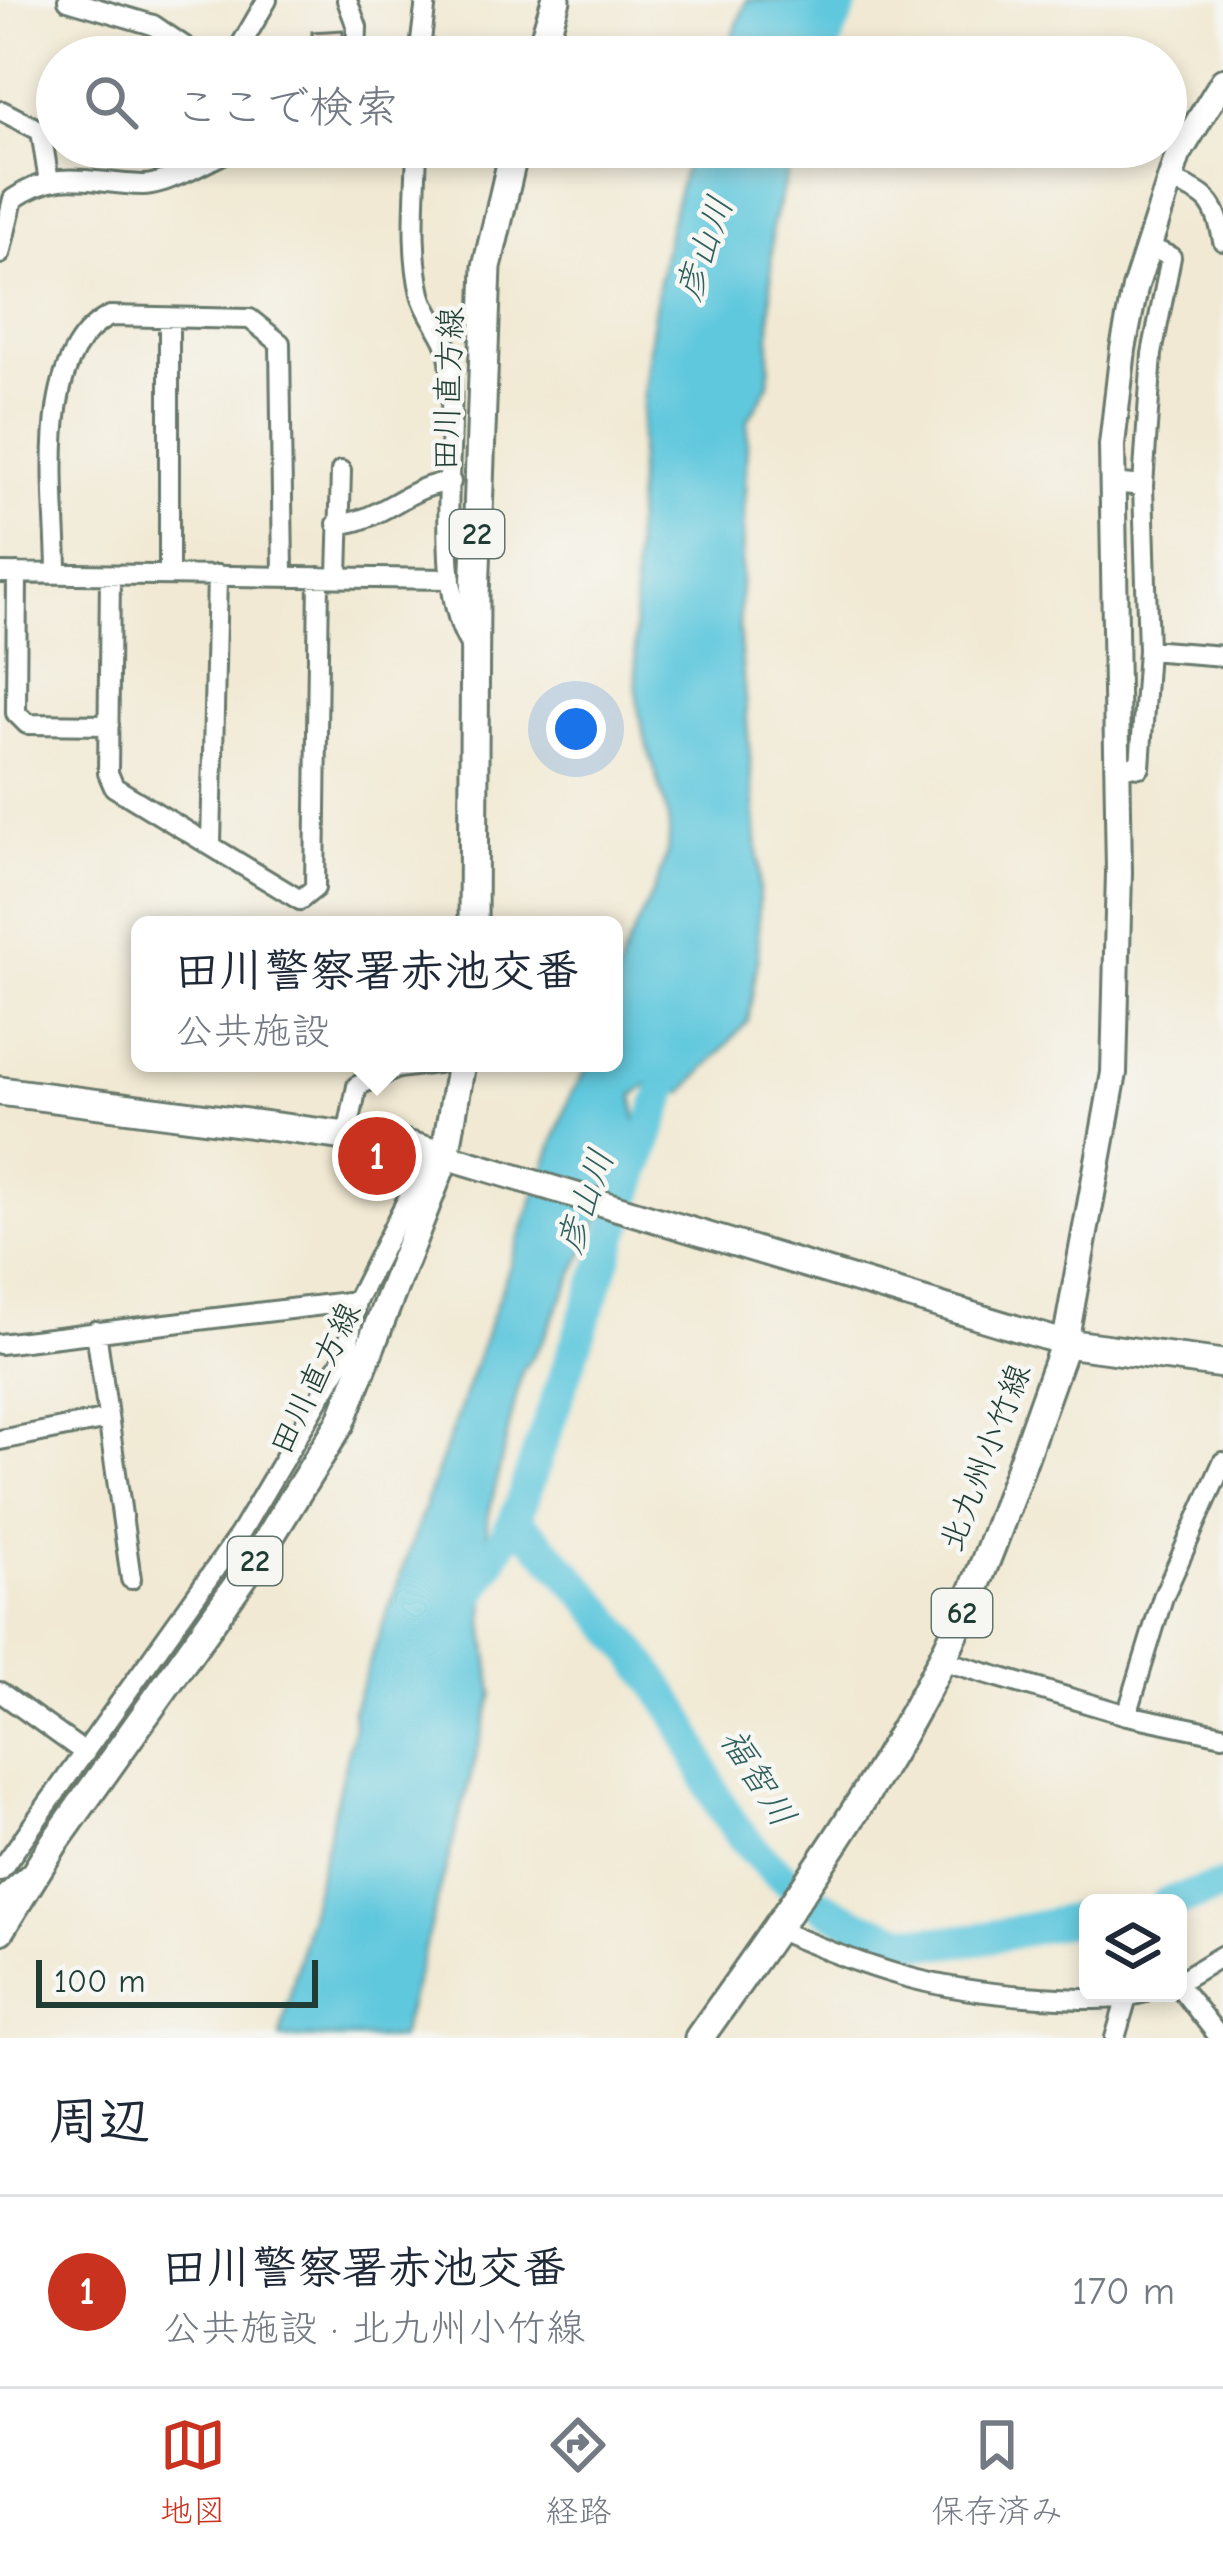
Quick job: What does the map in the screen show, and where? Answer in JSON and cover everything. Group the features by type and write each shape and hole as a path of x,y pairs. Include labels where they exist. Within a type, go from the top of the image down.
{"main road":[{"path":"545,36 556,0"},
{"name":"田川直方線","path":"473,916 488,267 510,168"},
{"name":"田川直方線","path":"0,1930 256,1559 340,1422 456,1158 461,1072"},
{"path":"0,1090 400,1142 456,1158"},
{"name":"北九州小竹線","path":"699,2038 820,1864 941,1660 1054,1339 1223,1364"}],"street":[{"path":"68,0 153,25 169,36"},
{"path":"246,36 267,0"},
{"path":"347,0 357,36"},
{"path":"422,36 426,0"},
{"path":"1187,147 1223,81"},
{"path":"2,112 36,129"},
{"path":"47,168 49,182"},
{"path":"0,254 13,199 49,182 75,176 148,186 195,168"},
{"path":"417,168 416,263 422,301 450,358 451,579 459,632 477,654"},
{"path":"0,1871 239,1534 347,1352 356,1300 417,1180 456,1158 1054,1339 1114,1073 1117,765 1112,483 1123,349 1148,246 1176,168"},
{"path":"1169,180 1205,193 1217,207 1223,241"},
{"path":"1117,765 1140,767 1148,650 1143,486 1152,354 1171,256 1148,246"},
{"path":"57,572 57,385 94,323 110,316 250,319 280,343 283,574"},
{"path":"169,319 169,574"},
{"path":"110,575 108,773 114,787 300,900 315,887 328,577 341,471"},
{"path":"338,524 360,524 436,483 451,482"},
{"path":"1112,483 1143,486"},
{"path":"109,725 27,724 16,713 9,573 451,579"},
{"path":"211,845 217,575"},
{"path":"1148,650 1223,656"},
{"path":"347,1136 357,1085 388,1072"},
{"path":"0,1344 356,1300"},
{"path":"96,1331 131,1579"},
{"path":"0,1440 108,1419"},
{"path":"1127,1715 1163,1597 1223,1462"},
{"path":"941,1660 1127,1715 1223,1735"},
{"path":"0,1692 85,1753"},
{"path":"0,1899 43,1862"},
{"path":"779,1926 883,1974 958,1992 1079,1994"},
{"path":"1187,1978 1223,1955"},
{"path":"1187,1996 1220,2038"},
{"path":"1115,2038 1131,2002"}],"water":[{"path":"747,0 837,0 826,36 732,36"},
{"path":"685,168 789,168 772,226 769,384 748,420 739,630 759,863 758,958 748,1021 683,1093 653,1081 634,1095 637,1137 542,1342 522,1371 487,1522 484,1622 493,1694 400,2038 280,2038 354,1726 353,1709 570,1096 585,1072 623,1072 623,960 669,842 637,692 635,560 642,416 660,275"}],"building":[{"path":"343,30 343,36 312,36 312,32"}],"waterway":[{"name":"彦山川","path":"828,36 843,0"},
{"name":"彦山川","path":"463,1607 515,1520 679,1046"},
{"name":"福智川","path":"515,1521 637,1657 677,1715 734,1826 798,1889 851,1920 928,1942 974,1939 1079,1919"},
{"name":"福智川","path":"1187,1897 1223,1886"}],"place":[{"name":"田川警察署赤池交番","path":"377,1156"}]}
